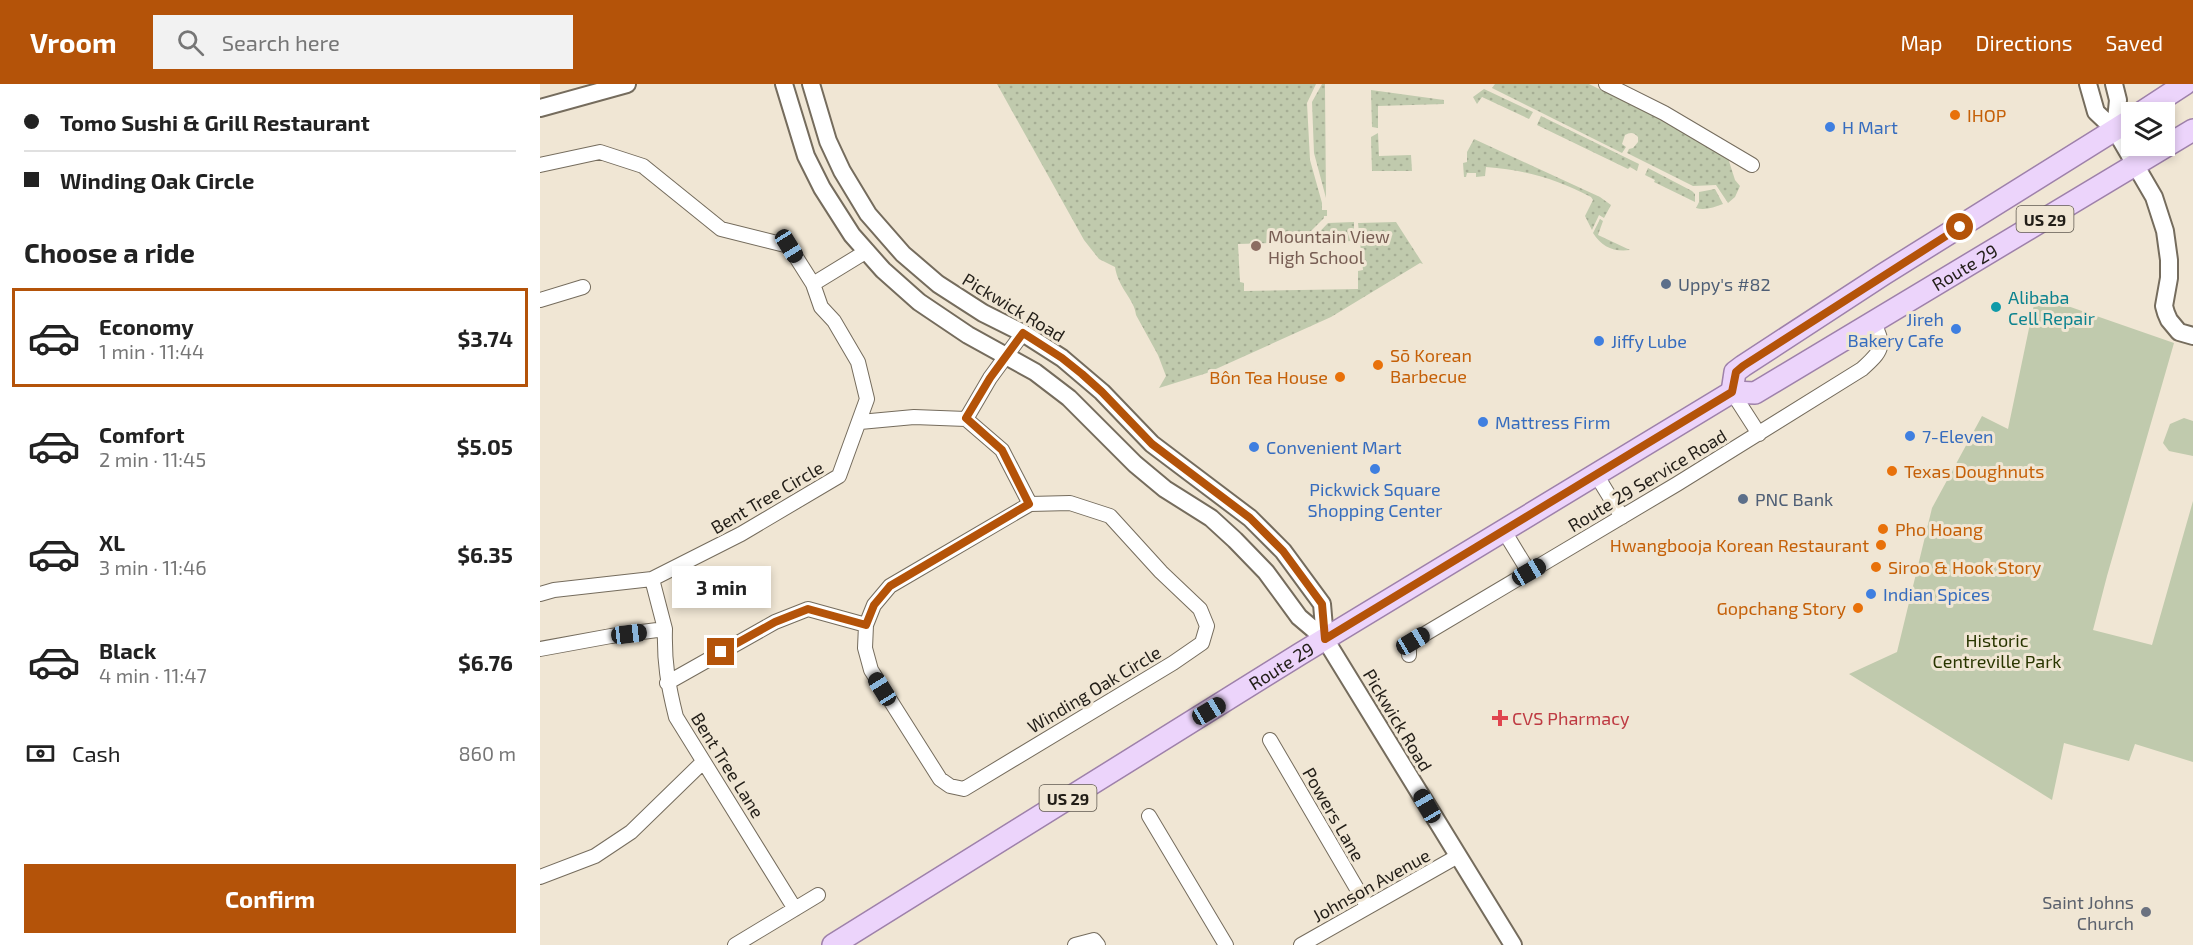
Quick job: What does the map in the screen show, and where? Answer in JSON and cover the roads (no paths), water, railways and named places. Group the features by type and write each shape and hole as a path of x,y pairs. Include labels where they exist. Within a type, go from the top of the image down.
{"main road":[{"path":"2157,102 2185,84"},
{"name":"Route 29","path":"1732,392 1736,372 1743,366 1884,274 2121,125"},
{"name":"Route 29","path":"833,945 1325,639 1732,392 1755,393 2193,130"}],"street":[{"path":"540,108 627,84"},
{"name":"Pickwick Road","path":"784,84 806,156 822,188 852,235 883,270 919,303 968,335 1035,372 1068,398 1136,464 1166,489 1211,518 1224,530 1266,572 1299,617 1325,639 1513,945"},
{"name":"Pickwick Road","path":"811,84 828,141 842,171 868,214 903,254 938,284 983,313 1023,333 1062,358 1102,392 1152,444 1250,518 1283,551 1322,604 1325,639"},
{"path":"1606,84 1664,113 1752,165"},
{"path":"2088,84 2096,112 2121,123"},
{"path":"2114,84 2121,114"},
{"name":"Bent Tree Circle","path":"540,165 600,152 643,166 722,229 789,246 813,284 821,307 834,321 858,362 867,399 839,476 741,534 652,579 554,590 540,594"},
{"path":"2133,156 2154,197 2165,231 2169,269 2164,306 2166,313 2180,332 2193,336"},
{"path":"813,284 867,251"},
{"path":"540,300 583,287"},
{"name":"Route 29 Service Road","path":"1409,655 1409,647 1413,641 1622,517 1862,369 1874,359 1881,348 1882,338 1873,322"},
{"path":"966,418 1006,355 1023,333"},
{"path":"1732,392 1759,434"},
{"path":"860,422 914,417 966,418 1002,450 1029,504"},
{"path":"1596,476 1622,517"},
{"name":"Winding Oak Circle","path":"1070,503 1110,516 1161,572 1200,609 1208,626 1202,643 1173,663 964,789 950,786 940,779 871,670 865,648 866,625 874,605 890,586 1029,504 1070,503"},
{"path":"1504,531 1529,572"},
{"path":"540,649 665,629 652,579"},
{"path":"667,683 775,622 808,609 866,625"},
{"name":"Bent Tree Lane","path":"665,629 664,658 667,683 676,717 795,909"},
{"name":"Powers Lane","path":"1270,740 1367,906"},
{"path":"540,877 595,856 631,832 703,762"},
{"path":"1149,816 1226,945"},
{"name":"Johnson Avenue","path":"1301,945 1458,856"},
{"path":"735,945 818,895"},
{"path":"1075,945 1094,940 1098,945"}],"place":[{"name":"IHOP","path":"1955,115"},
{"name":"H Mart","path":"1830,127"},
{"name":"Mountain View High School","path":"1256,246"},
{"name":"Uppy's #82","path":"1666,284"},
{"name":"Alibaba Cell Repair","path":"1996,307"},
{"name":"Jireh Bakery Cafe","path":"1956,329"},
{"name":"Jiffy Lube","path":"1599,341"},
{"name":"Sō Korean Barbecue","path":"1378,365"},
{"name":"Bôn Tea House","path":"1340,377"},
{"name":"Mattress Firm","path":"1483,422"},
{"name":"7-Eleven","path":"1910,436"},
{"name":"Convenient Mart","path":"1254,447"},
{"name":"Pickwick Square Shopping Center","path":"1375,469"},
{"name":"Texas Doughnuts","path":"1892,471"},
{"name":"PNC Bank","path":"1743,499"},
{"name":"Pho Hoang","path":"1883,529"},
{"name":"Hwangbooja Korean Restaurant","path":"1881,545"},
{"name":"Siroo & Hook Story","path":"1876,567"},
{"name":"Indian Spices","path":"1871,594"},
{"name":"Gopchang Story","path":"1858,608"},
{"name":"CVS Pharmacy","path":"1500,718"},
{"name":"Saint Johns Church","path":"2146,912"}],"park label":[{"name":"Historic Centreville Park","path":"1997,650"}]}
